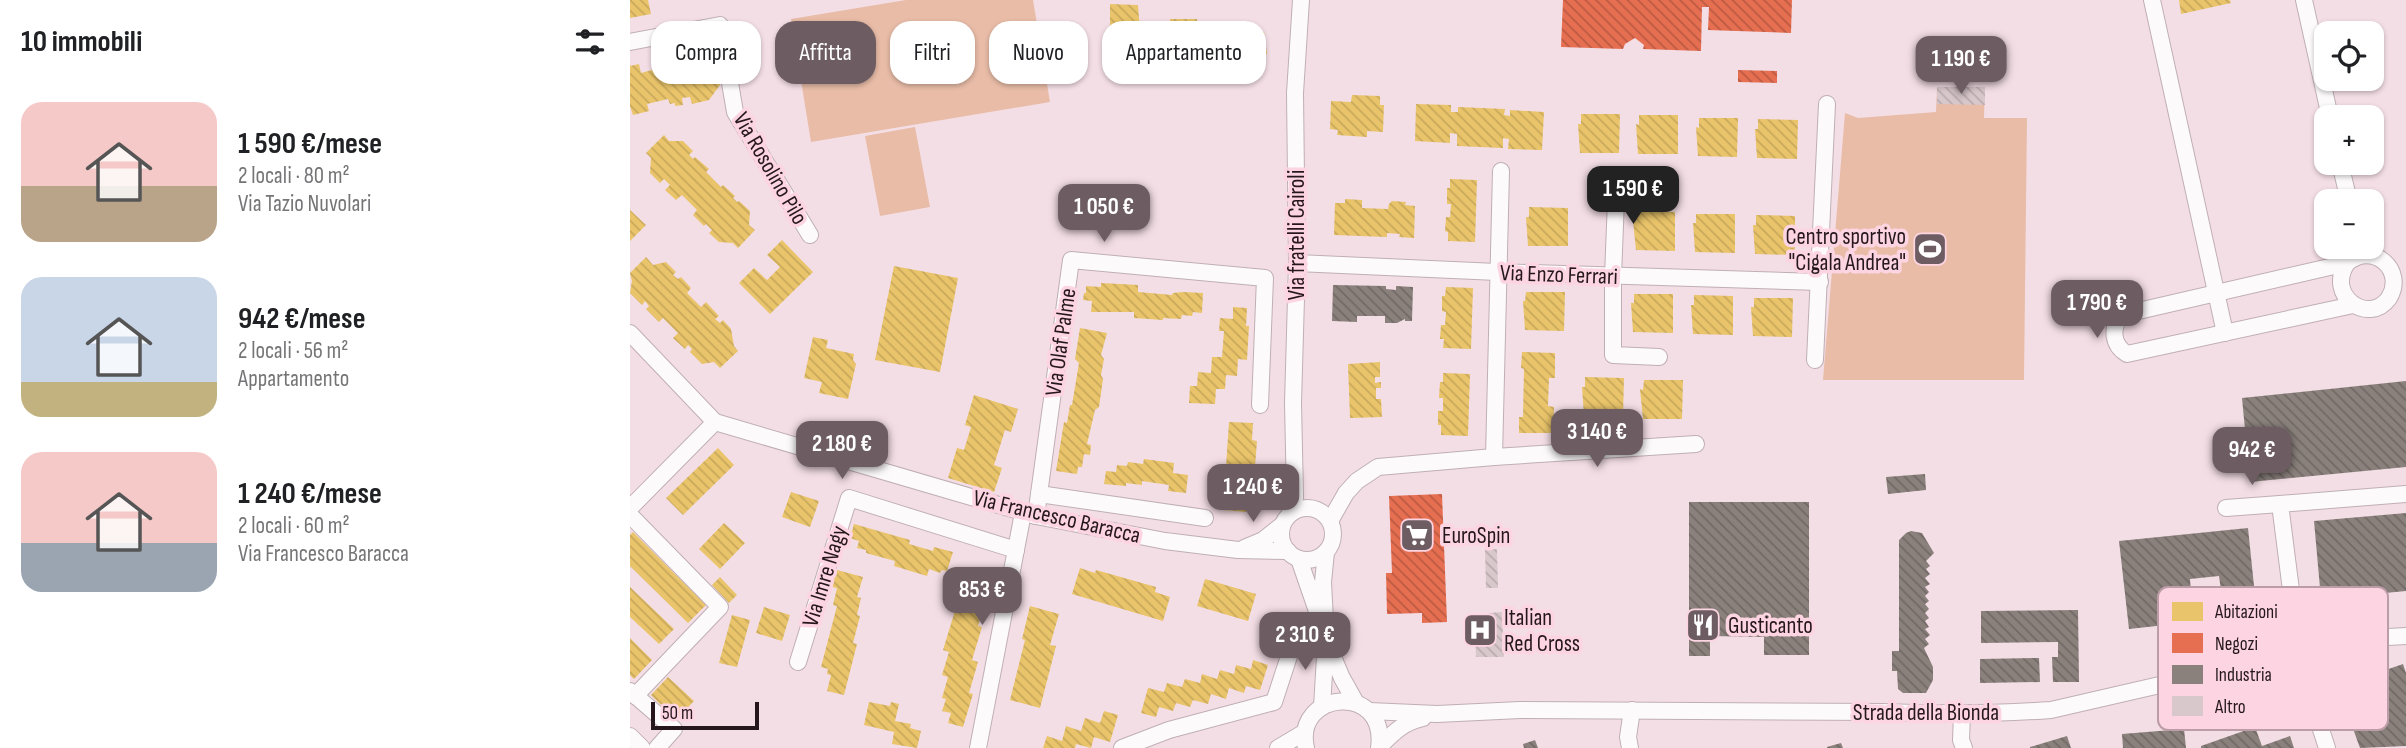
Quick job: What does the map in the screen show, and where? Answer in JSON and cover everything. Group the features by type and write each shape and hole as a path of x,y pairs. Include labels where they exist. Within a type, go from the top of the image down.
{"street":[{"name":"Via fratelli Cairoli","path":"1293,512 1297,263 1295,93 1301,0"},
{"path":"2152,0 2225,333"},
{"path":"2304,0 2327,105"},
{"name":"Via Rosolino Pilo","path":"630,41 720,25 734,112 810,235"},
{"path":"1815,360 1827,104"},
{"path":"1494,457 1501,172"},
{"path":"1617,175 1613,355 1660,357"},
{"path":"2342,259 2218,294 2121,315 2115,327 2118,346 2127,354 2353,305 2369,309 2377,307 2400,290 2393,273 2382,259"},
{"path":"2353,259 2340,277 2343,293 2353,305"},
{"name":"Via Olaf Palme","path":"1029,515 1039,494 1070,260 1265,278 1261,405"},
{"name":"Via Enzo Ferrari","path":"1297,263 1820,282"},
{"path":"630,332 715,422 630,508"},
{"name":"Via Francesco Baracca","path":"715,422 1029,515 1165,541 1293,555"},
{"path":"1278,748 1306,740 1308,722 1322,707 1325,636 1323,582 1326,552 1333,539 1330,521 1346,493 1357,481 1378,467 1696,444"},
{"name":"Via fratelli Cairoli","path":"1294,471 1315,508"},
{"path":"1238,550 1263,540 1293,512 1315,508 1346,493"},
{"path":"1039,494 1205,518"},
{"path":"2227,508 2406,494"},
{"name":"Via Imre Nagy","path":"798,662 849,498 1016,550"},
{"path":"2280,504 2291,587"},
{"path":"1315,508 1330,521"},
{"path":"630,515 720,607 632,693 674,729 657,748"},
{"path":"978,748 1016,550 1029,515"},
{"path":"1282,525 1281,539 1293,555 1342,678 1377,721 1380,747"},
{"path":"1293,555 1313,559 1326,552"},
{"path":"1122,748 1169,730 1274,702 1292,647 1282,628"},
{"name":"Strada della Bionda","path":"2388,636 2406,636"},
{"name":"Strada della Bionda","path":"1322,707 1344,700 1363,707 1437,714 1520,710 1962,713 2051,710 2158,685"},
{"path":"1630,748 1628,737 1632,710"},
{"path":"1962,713 1961,740 1964,748"},
{"name":"Strada della Bionda","path":"1380,747 1397,728 1407,722 1437,714"},
{"path":"2321,730 2327,748"},
{"path":"630,736 642,748"}],"shaded area":[{"path":"906,0 1033,0 1036,21 989,21 989,84 1047,84 1050,102 811,142 802,84 876,84 876,21 791,19"},
{"name":"Centro sportivo \"Cigala Andrea\"","path":"1937,87 1985,87 1984,118 2027,118 2024,380 1823,380 1845,113 1858,118 1936,112"},
{"path":"915,127 930,207 880,216 865,136"}],"building: Abitazioni":[{"path":"630,0 648,0 651,14 630,18"},
{"path":"2179,0 2230,0 2231,3 2181,14"},
{"path":"1110,4 1138,5 1139,21 1110,21"},
{"path":"1170,19 1197,19 1197,21"},
{"path":"639,64 641,73 651,70 651,84 720,85 709,100 692,104 690,97 682,98 683,105 675,106 675,103 670,104 668,99 647,104 649,111 633,115 630,106 630,66"},
{"path":"1352,95 1380,96 1380,105 1384,105 1383,132 1367,131 1367,137 1337,135 1338,130 1330,129 1331,101 1351,102"},
{"path":"1416,104 1451,105 1451,112 1458,112 1458,107 1505,109 1504,115 1510,116 1510,110 1544,112 1542,150 1508,149 1509,139 1503,138 1503,148 1457,146 1457,134 1450,133 1450,143 1415,141"},
{"path":"1581,114 1620,114 1619,153 1580,153 1578,124 1581,124"},
{"path":"1639,115 1678,115 1678,154 1638,154 1636,124 1639,125"},
{"path":"1699,118 1738,118 1737,157 1698,156 1696,127 1699,128"},
{"path":"1758,119 1798,120 1797,159 1757,158 1755,129 1758,129"},
{"path":"664,135 669,141 683,141 693,151 689,155 709,169 706,172 750,211 749,225 755,230 738,248 733,243 719,242 709,233 712,230 693,215 697,210 682,195 676,200 665,190 670,185 664,179 660,183 650,173 651,158 646,153"},
{"path":"1450,179 1477,180 1475,242 1448,241 1448,232 1445,231 1446,217 1450,217 1451,204 1447,204 1447,188 1450,188"},
{"path":"1345,199 1362,200 1362,208 1388,209 1392,201 1415,206 1414,238 1387,233 1387,237 1334,235 1335,203 1345,203"},
{"path":"1529,207 1568,208 1568,246 1528,246 1526,217 1529,217"},
{"path":"630,210 646,225 630,241"},
{"path":"1636,211 1675,212 1675,251 1636,250 1633,221 1636,221"},
{"path":"1696,214 1735,214 1735,253 1695,252 1693,223 1696,223"},
{"path":"1756,215 1795,216 1795,255 1755,254 1753,225 1756,225"},
{"path":"782,240 813,272 770,314 739,283 754,268 767,280 780,267 767,255"},
{"path":"646,257 653,265 666,262 676,272 673,275 678,279 681,277 691,288 687,293 701,307 706,302 719,316 715,319 720,323 723,320 731,329 734,346 738,351 720,368 714,362 702,364 690,352 692,349 688,345 685,349 673,338 678,333 663,318 659,322 646,309 649,306 645,301 642,305 630,293 630,273"},
{"path":"894,266 958,278 940,372 875,360"},
{"path":"1101,283 1138,285 1138,292 1172,295 1183,292 1203,293 1202,313 1193,312 1192,316 1182,315 1181,319 1163,320 1134,318 1134,312 1091,312 1092,301 1083,300 1086,286 1101,287"},
{"path":"1446,287 1473,288 1471,349 1443,348 1444,339 1440,339 1441,325 1445,325 1446,312 1442,311 1442,296 1445,296"},
{"path":"1526,292 1565,292 1564,331 1525,330 1523,301"},
{"path":"1634,294 1673,294 1673,333 1633,332 1631,303 1634,303"},
{"path":"1694,295 1733,296 1733,335 1693,334 1691,305 1694,305"},
{"path":"1754,298 1793,298 1792,337 1753,336 1751,307 1754,307"},
{"path":"1233,307 1247,308 1247,360 1238,359 1237,376 1226,375 1225,389 1216,389 1215,404 1189,403 1190,386 1197,386 1198,372 1211,373 1212,357 1222,357 1224,331 1219,331 1220,318 1233,319"},
{"path":"1080,328 1107,333 1101,355 1104,359 1099,407 1095,410 1087,444 1091,445 1090,455 1084,454 1082,467 1078,467 1077,474 1056,471 1064,422 1067,423 1072,405 1079,363 1075,359"},
{"path":"813,337 828,340 826,348 854,354 853,360 856,364 848,399 819,393 822,382 804,378"},
{"path":"1522,352 1555,353 1555,378 1549,378 1548,406 1554,407 1553,433 1519,433 1519,417 1523,417"},
{"path":"1380,362 1380,377 1375,377 1375,383 1381,382 1381,388 1376,388 1376,399 1381,399 1382,417 1350,418 1348,364"},
{"path":"1443,373 1470,374 1468,436 1441,435 1438,411 1443,411 1443,398 1439,398"},
{"path":"1585,377 1624,378 1623,416 1584,416 1582,387 1585,387"},
{"path":"1644,380 1683,380 1682,419 1643,419 1640,389 1643,390"},
{"path":"974,395 1018,409 1011,432 1005,430 994,465 1002,468 994,492 948,478 957,448 964,450 971,427 965,425"},
{"path":"1229,422 1253,423 1252,440 1257,441 1253,493 1247,493 1246,512 1223,510"},
{"path":"718,448 734,465 683,515 666,498"},
{"path":"1144,459 1174,463 1173,473 1188,475 1186,493 1168,491 1169,485 1142,481 1142,485 1104,484 1106,471 1116,472 1117,465 1127,466 1128,462 1143,464"},
{"path":"791,492 819,501 810,527 782,517"},
{"path":"724,523 745,543 720,569 699,549"},
{"path":"854,524 910,540 909,544 933,551 934,547 953,552 947,571 942,570 940,573 929,569 927,576 894,566 895,561 866,553 866,550 857,548 859,541 850,538"},
{"path":"633,532 706,605 688,623 630,566 630,535"},
{"path":"1080,568 1156,587 1155,592 1170,597 1163,621 1072,594"},
{"path":"837,570 863,577 857,597 861,598 857,615 860,616 853,643 857,644 844,695 827,691 831,675 827,674 828,669 821,667 837,606 833,605 837,588 832,587"},
{"path":"975,574 992,579 978,626 982,627 972,660 978,662 969,693 973,694 963,727 948,723 951,713 942,711 946,699 942,698 948,677 942,675 949,652 943,650 964,581 972,584"},
{"path":"720,577 737,595 729,603 712,585"},
{"path":"1205,579 1256,594 1248,621 1197,606"},
{"path":"630,587 674,629 659,644 630,617"},
{"path":"1030,606 1059,614 1050,645 1056,646 1040,708 1010,700 1025,640 1022,639"},
{"path":"764,607 790,615 782,641 756,633"},
{"path":"732,615 750,620 737,667 719,663"},
{"path":"630,638 652,660 634,679 630,675"},
{"path":"1253,660 1268,665 1260,690 1246,686 1244,693 1229,688 1226,699 1211,694 1208,704 1193,700 1190,707 1176,703 1173,711 1159,707 1156,717 1141,713 1148,688 1164,692 1167,683 1182,687 1185,679 1200,683 1202,674 1217,679 1220,670 1234,674 1236,665 1251,669"},
{"path":"668,677 694,701 676,720 651,695"},
{"path":"869,702 890,706 891,702 899,704 895,721 911,724 910,728 921,731 917,748 892,744 894,732 864,725"},
{"path":"1104,711 1118,715 1110,742 1094,737 1091,748 1076,744 1075,748 1043,748 1047,736 1062,741 1066,726 1081,731 1085,718 1100,723"}],"building: Negozi":[{"path":"1563,0 1792,0 1791,33 1708,30 1709,7 1702,7 1701,51 1643,49 1644,45 1635,38 1625,44 1623,49 1561,47"},
{"path":"1738,70 1777,71 1777,83 1738,82"},
{"name":"EuroSpin","path":"1442,494 1447,622 1422,623 1422,613 1387,614 1386,573 1392,573 1389,496"}],"building: Industria":[{"path":"1333,285 1386,286 1386,289 1396,290 1396,286 1413,287 1412,321 1405,319 1397,323 1385,323 1385,316 1357,316 1357,322 1332,321"},
{"path":"2406,381 2406,467 2250,482 2242,398"},
{"path":"1925,474 1926,490 1888,494 1886,477"},
{"path":"1689,502 1809,502 1809,655 1764,655 1764,637 1710,636 1710,656 1689,656"},
{"path":"2406,513 2406,591 2388,593 2388,587 2320,587 2314,521"},
{"path":"2248,528 2254,587 2221,587 2219,576 2190,579 2191,587 2158,587 2158,626 2129,629 2119,541"},
{"path":"1911,531 1922,533 1934,553 1926,561 1930,566 1926,569 1930,574 1925,578 1930,584 1925,587 1929,592 1925,596 1929,601 1925,604 1929,609 1925,613 1929,618 1925,621 1929,627 1925,629 1930,635 1925,639 1929,644 1924,648 1933,667 1933,680 1926,693 1903,693 1898,689 1897,671 1892,671 1892,651 1899,651 1899,540"},
{"path":"2078,610 2079,682 2053,682 2052,657 2058,657 2058,642 1981,643 1981,611"},
{"path":"2039,658 2040,682 1980,683 1980,659"},
{"path":"2403,664 2406,673 2406,746 2360,748 2354,730 2388,730 2388,669"},
{"path":"2184,730 2186,748 2123,748 2122,734"},
{"path":"2246,730 2256,730 2262,746 2290,736 2294,748 2201,748"},
{"path":"2067,736 2071,748 2030,748 2030,747"},
{"path":"1535,740 1538,748 1524,748 1523,744"},
{"path":"1841,743 1843,748 1827,748 1827,747"}],"building: Altro":[{"path":"1937,87 1985,87 1985,105 1937,104"},
{"path":"1497,549 1498,588 1486,588 1485,550"},
{"path":"1502,612 1504,657 1476,657 1475,634 1489,634 1489,613"}],"place":[{"name":"Centro sportivo \"Cigala Andrea\"","path":"1930,249"},
{"name":"EuroSpin","path":"1417,535"},
{"name":"Gusticanto","path":"1703,625"},
{"name":"Italian Red Cross","path":"1480,630"}]}
